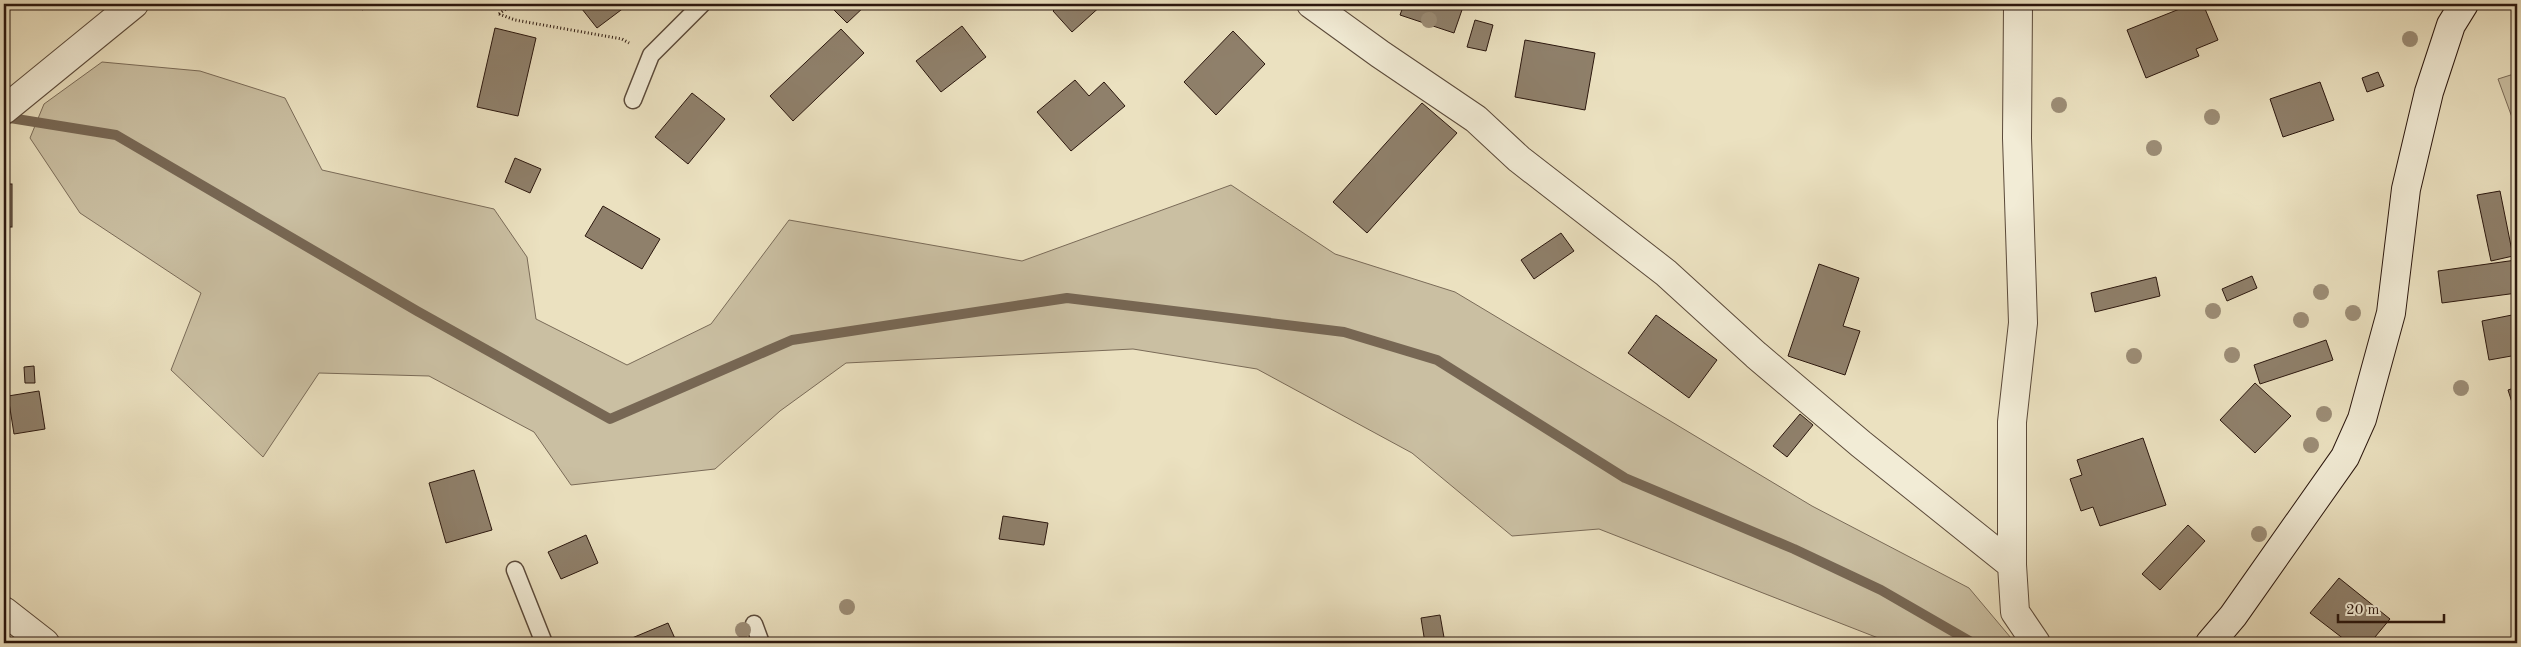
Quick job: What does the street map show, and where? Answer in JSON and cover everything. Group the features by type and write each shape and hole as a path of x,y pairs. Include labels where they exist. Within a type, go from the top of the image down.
{"street":[{"path":"4,110 134,4"},
{"path":"1311,4 1380,54 1476,119 1519,159 1666,273 1756,355 1860,444 2012,565"},
{"path":"2018,4 2017,138 2023,323 2012,422 2012,565 2015,612 2036,643"},
{"path":"2210,643 2232,616 2345,457 2362,419 2391,313 2406,189 2429,92 2451,25 2464,4"},
{"path":"4,610 45,643"}],"lane":[{"path":"633,100 651,55 702,4"},
{"path":"515,570 544,643"},
{"path":"754,624 761,643"}],"path":[{"path":"512,4 499,14 515,20 622,39 651,55"}],"shaded area":[{"path":"102,62 200,71 285,98 322,170 494,209 527,257 536,319 627,365 711,324 789,220 1022,261 1231,185 1335,254 1455,292 1812,506 1969,588 2011,638 2009,643 1891,643 1599,529 1512,536 1412,453 1257,369 1133,349 846,363 780,411 715,469 571,485 534,432 429,376 319,373 263,457 171,370 201,293 80,213 30,138 44,104"},
{"path":"2517,73 2517,131 2498,79"}],"building":[{"path":"352,4 367,4 363,10"},
{"path":"578,4 629,4 597,28"},
{"path":"828,4 867,4 847,23"},
{"path":"1060,4 1103,4 1072,32 1053,11"},
{"path":"1404,4 1464,4 1454,33 1400,15"},
{"path":"2192,4 2203,4 2218,40 2196,49 2199,56 2146,78 2127,30"},
{"path":"1475,20 1493,25 1486,51 1467,47"},
{"path":"962,26 986,57 941,92 916,61"},
{"path":"495,28 536,38 518,116 477,107"},
{"path":"841,29 864,53 793,121 770,96"},
{"path":"1233,31 1265,64 1216,115 1184,82"},
{"path":"1525,40 1595,53 1585,110 1515,97"},
{"path":"2378,72 2384,86 2367,92 2362,78"},
{"path":"1075,80 1089,96 1104,82 1125,106 1071,151 1037,112"},
{"path":"2320,82 2334,120 2283,137 2270,99"},
{"path":"692,93 725,119 688,164 655,137"},
{"path":"1422,103 1457,133 1367,233 1333,202"},
{"path":"515,158 541,169 530,193 505,182"},
{"path":"4,184 12,184 12,227 4,227"},
{"path":"2500,191 2513,256 2491,261 2477,195"},
{"path":"603,206 660,239 642,269 585,236"},
{"path":"1561,233 1574,251 1534,279 1521,260"},
{"path":"2516,260 2517,293 2442,303 2438,271"},
{"path":"1819,264 1859,278 1843,326 1860,331 1845,375 1788,356"},
{"path":"2252,276 2257,288 2227,301 2222,289"},
{"path":"2156,277 2160,296 2095,312 2091,293"},
{"path":"2517,314 2517,355 2489,360 2482,321"},
{"path":"1656,315 1717,360 1689,398 1628,353"},
{"path":"2326,340 2333,360 2260,384 2254,365"},
{"path":"34,366 35,383 25,383 24,367"},
{"path":"2255,383 2291,416 2255,453 2220,420"},
{"path":"2517,387 2517,418 2508,390"},
{"path":"39,391 45,429 14,434 8,396"},
{"path":"1800,414 1813,425 1787,457 1773,446"},
{"path":"2143,438 2166,505 2100,526 2093,507 2081,511 2070,479 2082,475 2077,460"},
{"path":"474,470 492,530 446,543 429,483"},
{"path":"1003,516 1048,523 1044,545 999,539"},
{"path":"2188,525 2205,541 2160,590 2142,574"},
{"path":"586,535 598,563 561,579 548,552"},
{"path":"2339,578 2390,619 2370,643 2349,643 2310,613"},
{"path":"1440,615 1445,643 1425,643 1421,618"},
{"path":"668,623 677,643 620,643"},
{"path":"1138,639 1138,643 1098,643"}],"waterway":[{"path":"4,117 116,135 417,311 610,419 792,340 1067,298 1344,332 1437,360 1625,478 1794,549 1881,590 1973,643"}]}
